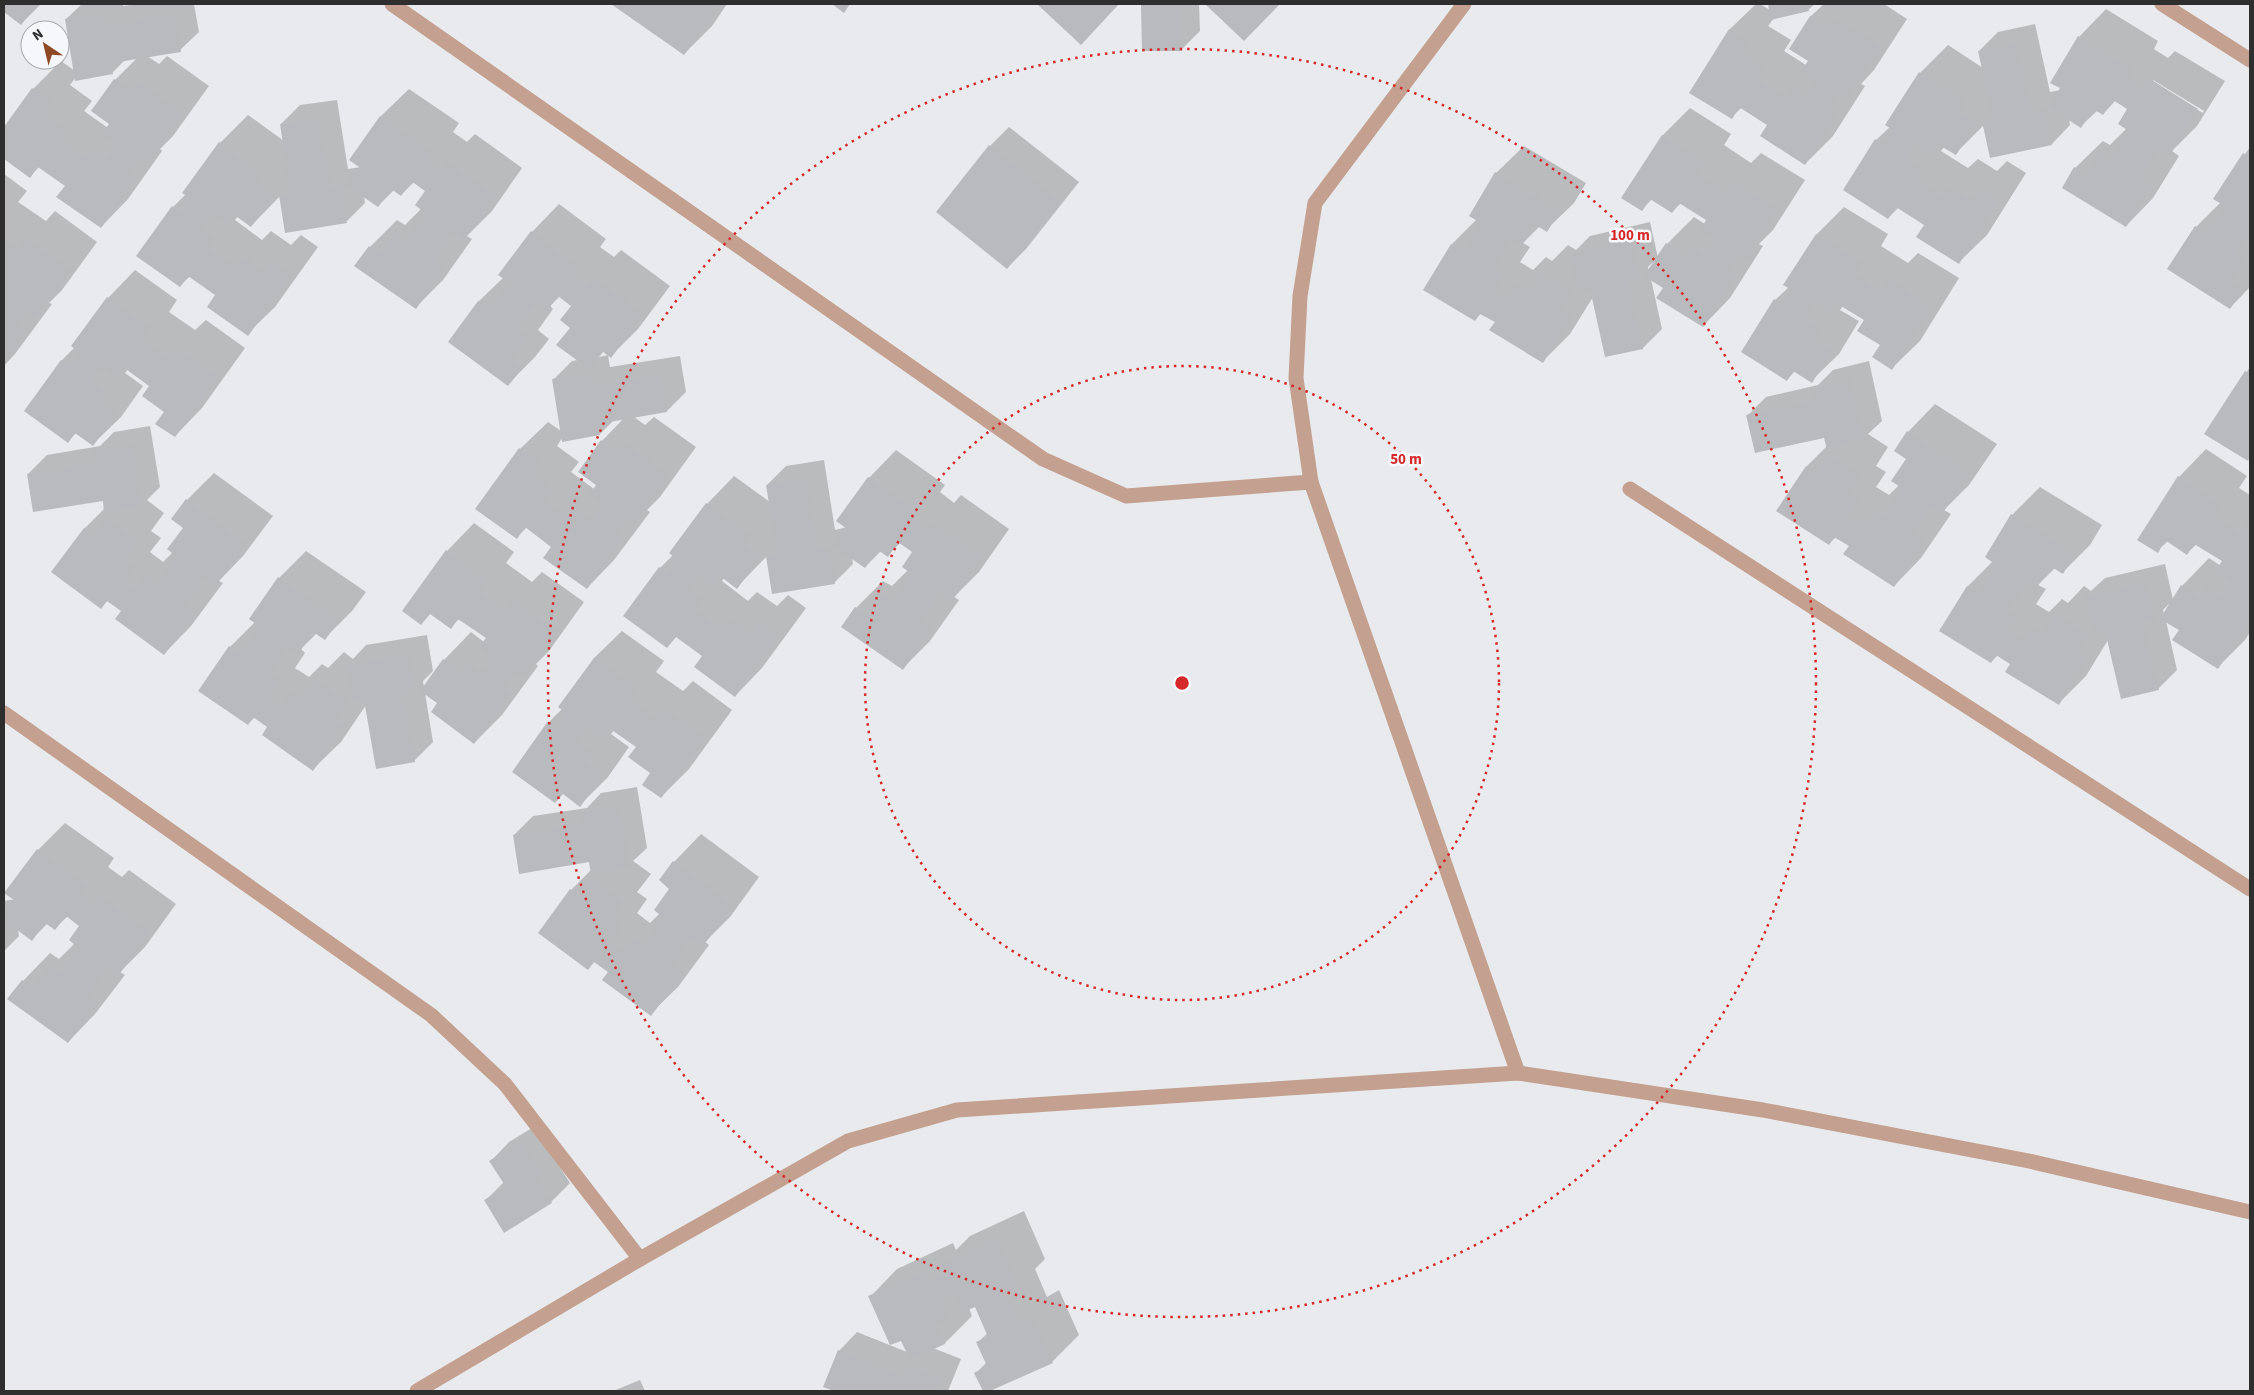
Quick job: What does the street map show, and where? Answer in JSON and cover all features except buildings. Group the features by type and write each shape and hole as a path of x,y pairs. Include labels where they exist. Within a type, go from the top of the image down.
{"street":[{"path":"392,4 1043,459 1126,496 1311,482"},
{"path":"1464,4 1315,203 1300,296 1296,378 1311,482 1518,1073"},
{"path":"2162,4 2250,60"},
{"path":"1630,489 2250,889"},
{"path":"4,713 431,1015 505,1084 640,1259"},
{"path":"417,1391 640,1259 848,1140 957,1110 1518,1073 1773,1112 2029,1161 2250,1212"}]}
